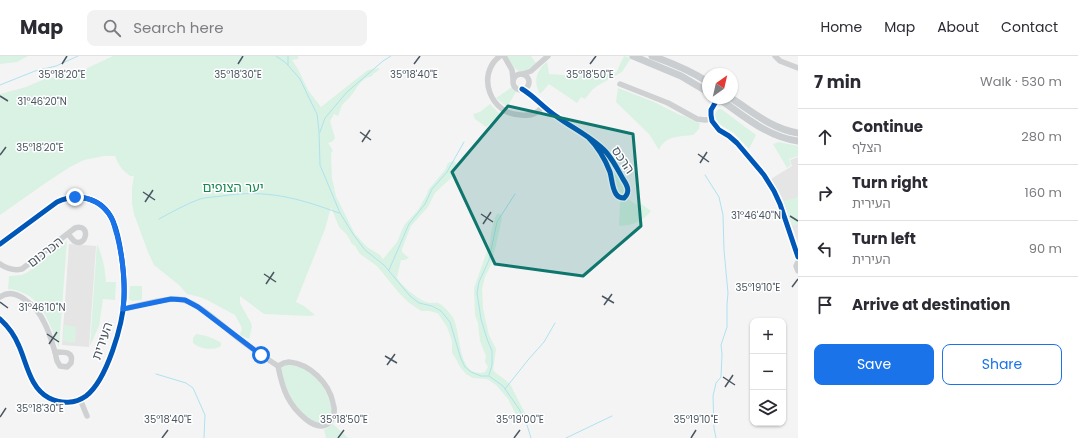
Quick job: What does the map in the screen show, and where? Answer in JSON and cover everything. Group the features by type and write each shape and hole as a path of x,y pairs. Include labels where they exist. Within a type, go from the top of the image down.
{"main road":[{"path":"633,56 681,76 702,88"},
{"path":"652,56 670,62 702,79"},
{"path":"738,102 772,125 798,133"},
{"path":"728,105 768,132 787,139 798,140"}],"street":[{"path":"500,56 490,68 488,79 489,91 498,106 506,112 524,116 538,112 544,106"},
{"path":"504,56 513,74 513,85 519,89 525,88 534,68"},
{"path":"513,79 515,76 529,72 548,56"},
{"path":"775,56 780,61 798,68"},
{"path":"508,64 514,71 526,75 528,82"},
{"name":"הרכס","path":"528,82 531,92 535,98"},
{"path":"620,84 668,103 697,119 712,119"},
{"name":"הרכס","path":"522,89 557,117 588,137 610,157 628,187 628,193 624,198 617,196 605,160 588,137"},
{"path":"714,104 711,115 719,130 737,143 764,175 774,191 798,257"},
{"path":"713,108 715,104"},
{"path":"713,108 718,104 728,105"},
{"name":"העירית","path":"0,244 51,206 69,198 87,198 96,202 108,213 113,222 119,243 123,268 123,309 117,337 108,363 94,387 86,396 80,399"},
{"name":"הכרכום","path":"0,264 12,270 22,269 68,234"},
{"path":"798,262 796,266 798,271"},
{"path":"0,297 5,294 17,295 35,309 44,322 55,352"},
{"path":"123,309 171,299 188,301 278,366 280,379 285,391 291,403 300,414 316,425 322,425 331,421 334,415 333,403 330,392 319,377 309,369 295,363 285,363 278,366"},
{"path":"0,320 9,328 16,339 37,388 44,395 58,402 71,402 80,399 86,416"}],"highlighted area":[{"path":"508,106 633,134 641,226 583,276 495,264 452,172"}],"shaded area":[{"path":"798,157 798,243 782,198 771,179 792,166 790,160"},
{"path":"69,244 96,246 89,347 62,345"}],"green space":[{"path":"0,56 28,56 17,62 0,64"},
{"name":"יער הצופים","path":"113,56 298,56 298,59 292,60 308,90 321,107 368,70 379,68 379,70 372,76 366,78 360,83 351,96 342,105 338,116 334,114 330,121 335,138 327,144 329,144 333,151 331,153 332,178 336,196 355,234 367,247 380,255 383,259 397,242 405,224 418,210 429,189 445,170 448,163 453,161 456,163 456,168 452,177 435,193 428,207 411,226 402,249 402,252 409,258 401,260 397,277 405,287 423,301 428,303 438,303 448,311 455,323 464,361 469,369 476,372 485,372 488,367 485,362 486,356 480,341 478,323 475,315 474,288 490,243 495,217 498,213 501,215 502,219 495,250 482,289 483,308 489,335 496,349 493,370 512,387 526,415 518,419 508,399 496,385 487,379 473,378 466,374 452,353 452,341 447,327 439,315 429,311 421,311 408,302 377,266 360,254 347,235 339,227 331,207 325,229 296,302 304,306 315,315 264,314 240,296 240,303 252,327 249,339 240,335 242,328 235,315 207,300 187,294 179,285 154,265 134,214 132,188 134,176 130,176 122,169 115,156 104,156 84,160 70,167 0,215 0,94 26,87 45,79 77,73"},
{"path":"506,56 531,56 536,63 526,70 519,71 513,66"},
{"path":"624,56 631,58 622,72 597,86 585,99 581,97 577,103 549,84 540,94 538,90 536,81 538,72 547,62 549,74 580,76 601,69 616,73"},
{"path":"512,87 516,92 507,107 496,98"},
{"path":"618,88 654,102 700,123 699,129 693,135 669,139 659,150 649,134 616,102"},
{"path":"490,104 501,115 486,127 475,119 473,114 480,112"},
{"path":"719,109 756,135 749,149 734,133 716,120 716,113"},
{"path":"779,142 798,146 798,156 789,159 791,165 787,168 773,144"},
{"path":"603,151 627,190 623,196 617,193"},
{"path":"798,197 798,224 792,226 784,201"},
{"path":"627,198 638,206 640,203 651,211 637,222 619,226 620,200"},
{"path":"67,241 59,347 47,318 36,302 19,291 8,289 9,276 22,275 28,272"},
{"path":"97,244 101,254 106,282 116,282 115,300 103,299 99,326 90,346"},
{"path":"130,286 142,286 142,300 132,301 129,299"},
{"path":"64,325 76,327 75,343 63,341"},
{"path":"196,334 215,340 221,343 221,346 210,349 199,347 193,343 193,338"},
{"path":"287,365 295,366 309,372 320,382 328,396 332,409 329,419 323,423 316,422 297,407 287,388 281,367"},
{"path":"333,424 348,438 326,438 324,430"}],"waterway":[{"path":"0,85 35,71 56,66 78,56"},
{"path":"276,56 286,63 300,79 317,114 320,165 340,213 353,234 365,250 384,265 410,296 419,303 432,306 441,311 450,322 461,359 465,367 471,372 481,376 489,376 503,386 519,409 527,425 531,438"},
{"path":"288,56 288,65"},
{"path":"320,132 325,118 347,92 391,56"},
{"path":"389,270 409,224 425,204 432,189 447,172 464,142"},
{"path":"705,175 719,197 723,215 724,250 728,293 727,327 721,345 721,377 716,383 713,396 714,428 716,438"},
{"path":"159,219 200,199 238,194 268,194 282,196 310,203 339,213"},
{"path":"489,375 492,365 492,351 481,319 477,293 479,282 489,260 497,222 515,194"},
{"path":"505,389 544,342 555,323"},
{"path":"156,374 186,383 193,388 205,415 204,438"},
{"path":"566,438 612,416"}],"cycle path":[{"path":"522,89 552,113 588,137 595,142 606,152 627,186 628,191 624,198 619,197 616,194 606,162 588,137"},
{"path":"714,104 711,110 712,121 719,130 737,143 764,175 774,191 798,257"},
{"path":"0,244 57,202 73,198 89,199 103,207 109,213 113,221 120,248 124,290 121,322 107,365 94,388 82,399 73,402 54,400 43,394 37,388 33,382 16,339 9,328 0,319"}],"route":[{"path":"75,197 87,198 96,202 104,209 113,222 119,243 123,268 123,309 171,299 185,300 198,307 261,355"}]}
